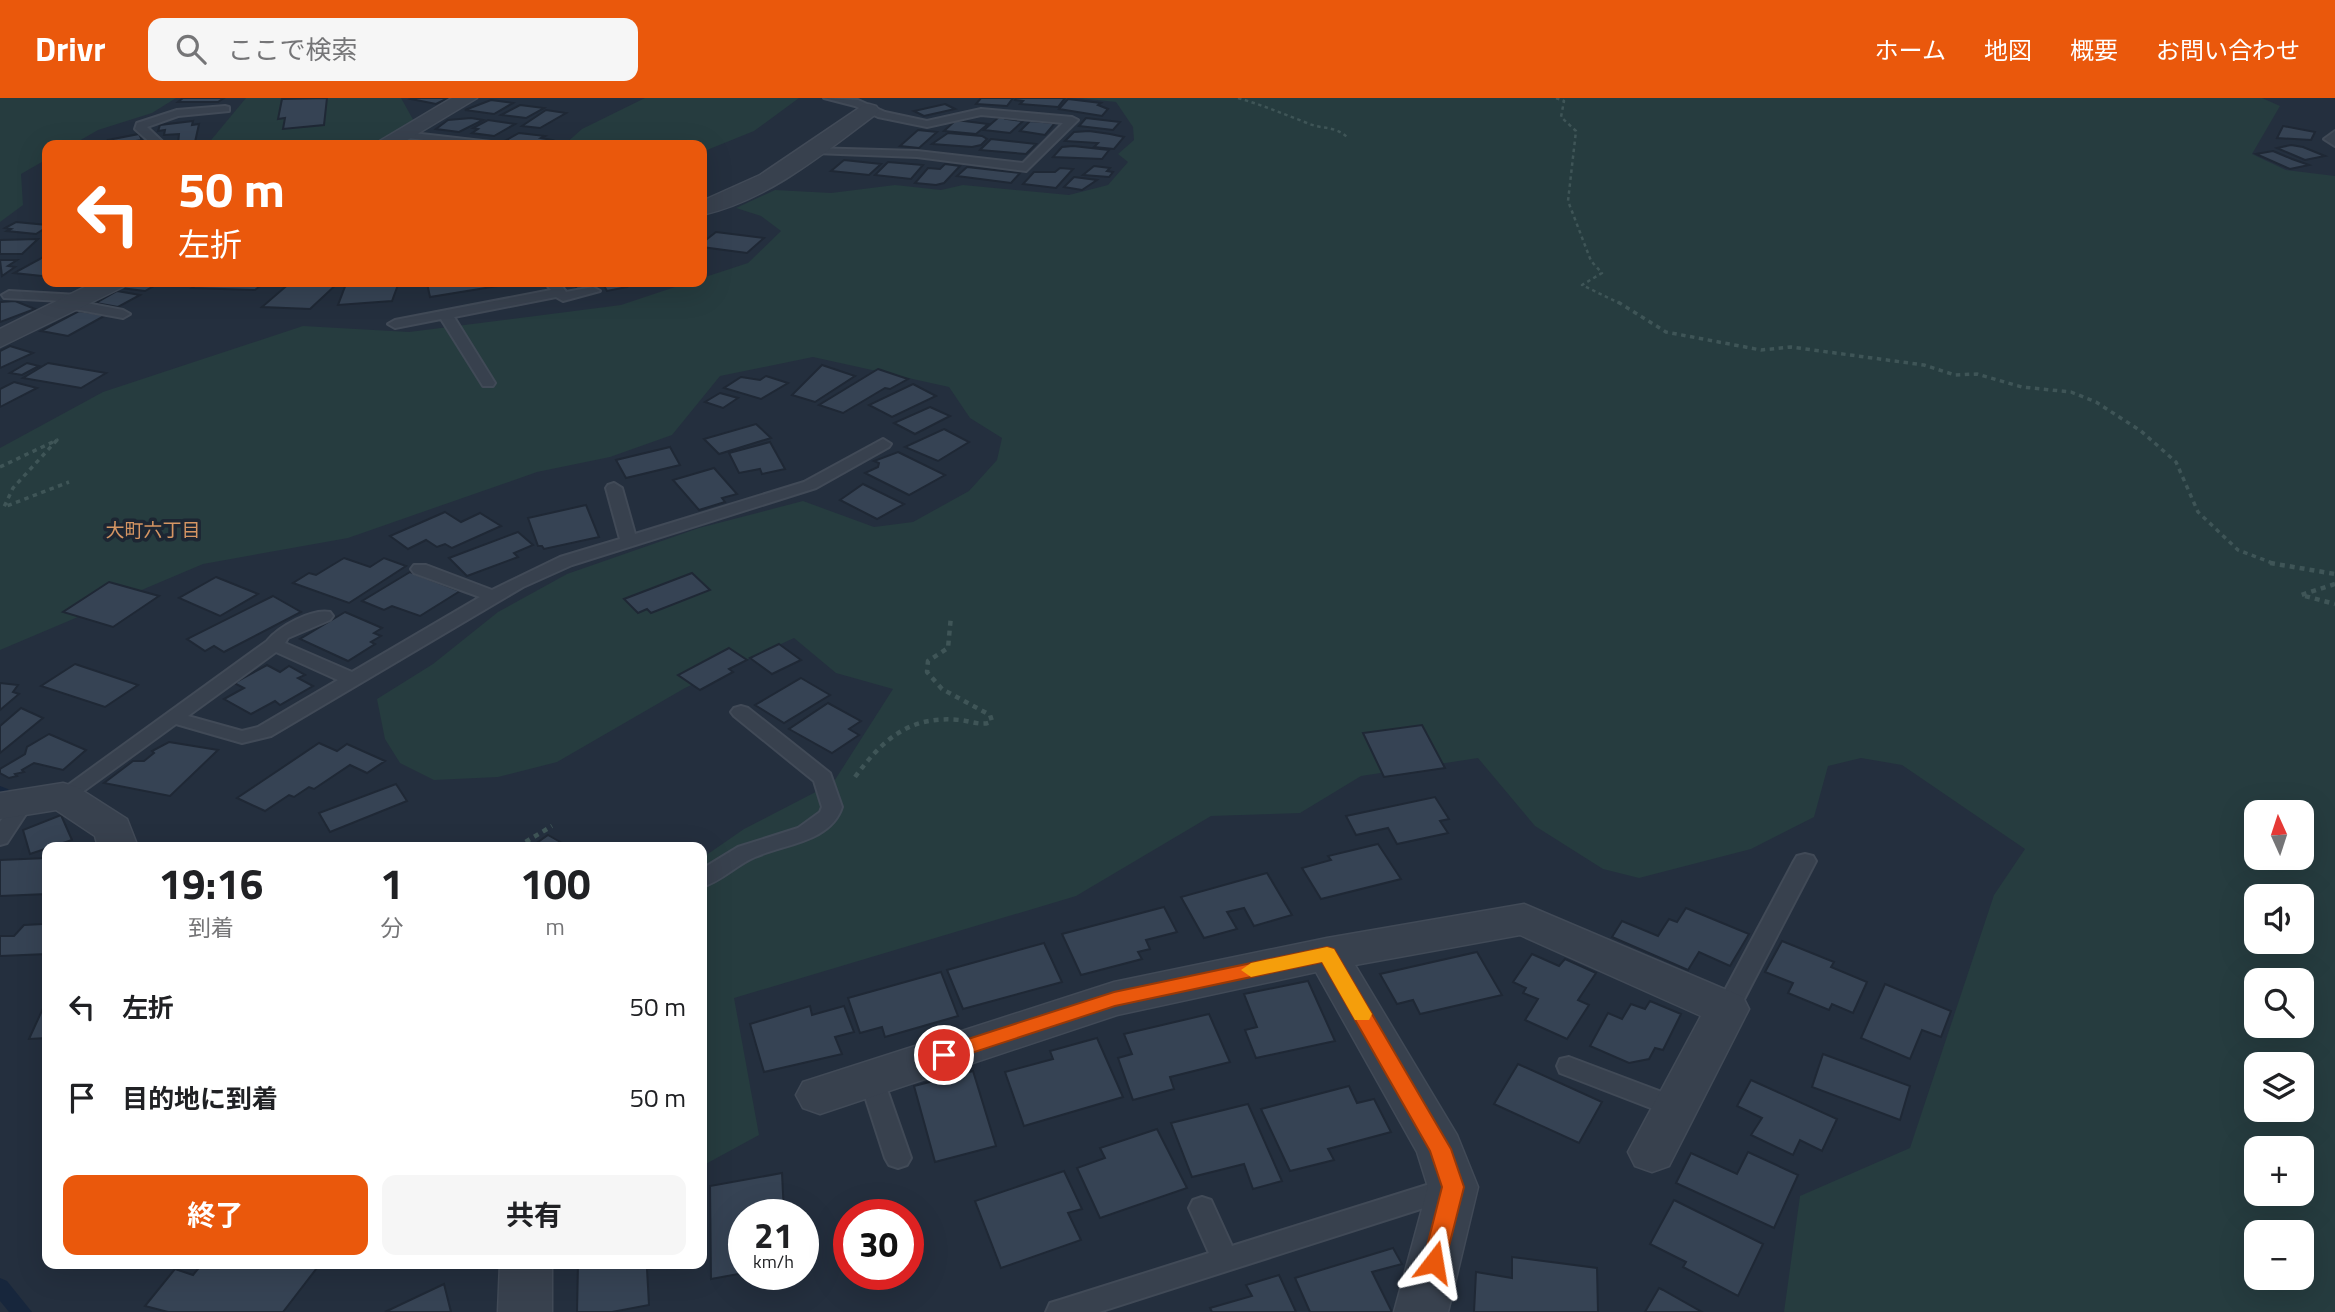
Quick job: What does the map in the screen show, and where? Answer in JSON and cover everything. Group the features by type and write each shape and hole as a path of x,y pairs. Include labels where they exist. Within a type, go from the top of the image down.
{"street":[{"path":"394,140 467,98"},
{"path":"707,206 737,195 815,150 869,110"},
{"path":"0,339 104,287"},
{"path":"11,805 63,796 113,830 117,842"},
{"path":"820,1095 1114,999 1327,954 1524,919 1727,1009 1652,1152"},
{"path":"1327,954 1440,1149 1453,1187 1421,1312"},
{"path":"525,1312 526,1269"}],"lane":[{"path":"815,150 917,155 1026,167 1072,120 981,112 927,124 869,110 858,103 829,98"},
{"path":"154,140 141,129 141,125 177,113 225,109"},
{"path":"2335,134 2330,138 2335,144"},
{"path":"404,135 448,140"},
{"path":"395,324 556,287 563,297 593,291"},
{"path":"9,295 48,295 122,314"},
{"path":"445,314 488,383"},
{"path":"175,718 242,737 264,732 492,596 566,561 810,485 883,444"},
{"path":"614,488 629,542"},
{"path":"420,569 492,596"},
{"path":"63,796 274,645 282,634 324,616"},
{"path":"274,645 352,679"},
{"path":"707,875 746,852 805,834 829,816 832,804 822,778 741,712"},
{"path":"0,838 11,805"},
{"path":"1727,1009 1805,861"},
{"path":"1569,1066 1674,1107"},
{"path":"871,1078 898,1158"},
{"path":"1060,1312 1453,1187"},
{"path":"1202,1208 1225,1259"}],"path":[{"path":"1238,98 1284,112 1310,125 1339,129 1348,138"},
{"path":"1556,98 1564,101 1561,117 1576,131 1567,190 1568,201 1591,261 1602,273 1582,285 1606,295 1667,332 1761,350 1791,347 1924,365 1955,375 1977,374 2022,387 2071,391 2096,402 2141,431 2176,462 2198,512 2238,550 2282,567 2335,574"},
{"path":"0,467 57,440 17,485 4,507 69,482"},
{"path":"2335,584 2301,595 2335,604"},
{"path":"832,804 877,749 912,721 962,720 988,724 992,720 990,715 942,689 927,672 928,662 948,648 951,616"},
{"path":"525,842 552,826"}],"green space":[{"path":"0,98 176,98 152,113 98,130 81,140 42,140 42,162 21,174 23,205 0,222"},
{"path":"246,98 401,98 415,123 383,140 211,140"},
{"path":"645,98 799,98 754,131 707,150 707,140 570,140 582,129"},
{"path":"1079,98 2262,98 2280,106 2252,154 2286,170 2335,176 2335,1312 1784,1312 1800,1196 1910,1148 1994,895 2025,849 1902,765 1861,758 1828,766 1814,817 1751,849 1639,878 1603,869 1535,826 1478,758 1361,776 1300,813 1211,816 1076,896 734,998 759,1135 707,1163 707,855 744,829 833,783 893,689 836,673 794,638 685,688 557,762 498,777 434,780 400,763 385,739 377,699 433,664 498,612 567,574 699,528 803,501 874,527 913,522 969,491 997,460 1002,438 970,418 949,387 813,357 720,376 672,435 610,457 537,472 348,538 203,564 0,650 0,448 103,392 303,326 409,332 621,305 675,287 707,287 707,276 748,263 781,231 761,216 736,208 775,190 831,193 895,185 941,190 963,185 1069,195 1108,185 1128,162 1118,154 1134,140 1133,127 1116,102"}],"building":[{"path":"183,98 224,98 218,102 178,102"},
{"path":"327,98 324,125 283,129 285,118 278,119 282,99"},
{"path":"448,98 436,104 411,99"},
{"path":"981,98 1013,98 1007,106 976,104"},
{"path":"1065,98 1058,107 1020,104 1023,101 1015,100"},
{"path":"1068,99 1101,103 1098,105 1108,109 1102,116 1059,109"},
{"path":"491,100 513,103 494,114 465,110"},
{"path":"945,104 955,109 924,116 914,111"},
{"path":"520,105 544,108 526,118 501,115"},
{"path":"546,110 566,113 540,128 522,126"},
{"path":"999,117 1023,121 1010,133 984,130"},
{"path":"1086,118 1120,122 1113,130 1079,126"},
{"path":"448,120 483,120 459,132 436,129"},
{"path":"488,120 515,124 494,136 472,133 478,129 473,128"},
{"path":"956,120 988,124 976,134 944,131"},
{"path":"193,121 192,125 199,124 195,140 178,140 179,134 164,135 165,130 158,131 160,125"},
{"path":"1030,121 1055,123 1045,135 1020,131"},
{"path":"2283,126 2315,132 2311,140 2277,138"},
{"path":"918,130 937,132 919,148 900,146"},
{"path":"1089,131 1124,137 1114,149 1094,147 1098,143 1065,141 1074,132"},
{"path":"519,133 545,136 541,138 552,140 507,140"},
{"path":"948,133 982,136 987,139 981,145 972,147 932,144"},
{"path":"139,134 142,140 108,140"},
{"path":"991,139 1036,144 1026,154 980,150"},
{"path":"2291,145 2325,156 2305,160 2277,148"},
{"path":"1062,147 1109,150 1102,159 1053,157"},
{"path":"2273,151 2309,165 2290,169 2256,154"},
{"path":"844,160 881,164 869,175 831,171"},
{"path":"888,162 923,165 911,179 875,175"},
{"path":"945,164 960,166 944,183 915,183 928,168 940,169"},
{"path":"1094,166 1110,168 1107,171 1113,172 1109,177 1083,175"},
{"path":"967,167 1020,173 1011,183 957,176"},
{"path":"1060,168 1073,169 1056,188 1023,184 1034,172 1055,172"},
{"path":"1074,177 1097,180 1082,190 1064,187"},
{"path":"16,222 42,225 42,230 36,234 7,231 11,229 5,228"},
{"path":"716,232 764,238 747,253 707,248 707,239"},
{"path":"38,239 22,254 0,254 0,240"},
{"path":"42,258 42,276 14,273"},
{"path":"0,260 17,260 8,266 15,267 2,276"},
{"path":"123,287 152,287 145,291"},
{"path":"193,287 259,287 255,290"},
{"path":"285,287 334,287 310,309 262,307"},
{"path":"345,287 397,287 392,301 338,305"},
{"path":"428,287 492,287 430,297"},
{"path":"605,287 627,287 607,291"},
{"path":"117,291 140,295 118,307 96,303"},
{"path":"15,301 35,309 0,322 0,302"},
{"path":"79,311 106,315 68,336 41,331"},
{"path":"10,346 33,353 0,368 0,351"},
{"path":"27,363 39,366 22,375 10,373"},
{"path":"48,363 106,373 81,388 23,378"},
{"path":"822,365 855,376 815,402 792,395"},
{"path":"878,369 908,379 890,389 885,388 843,413 819,405"},
{"path":"766,376 788,383 761,399 724,388 741,377 760,380"},
{"path":"14,382 37,388 0,407 0,389"},
{"path":"913,384 936,396 892,417 869,405"},
{"path":"720,393 738,398 723,408 705,402"},
{"path":"930,407 950,416 915,434 894,423"},
{"path":"756,424 771,438 719,454 704,439"},
{"path":"944,429 969,442 938,461 905,447"},
{"path":"770,442 785,469 762,474 760,469 739,473 729,453"},
{"path":"670,447 680,465 626,478 616,460"},
{"path":"898,452 945,475 909,495 865,473 878,467 879,463 874,461"},
{"path":"714,468 737,494 722,498 725,502 699,510 673,480"},
{"path":"863,484 904,504 877,519 840,500"},
{"path":"586,505 599,537 544,549 538,546 528,518"},
{"path":"445,512 461,522 480,513 501,526 452,548 445,544 437,547 426,540 408,549 390,536"},
{"path":"518,532 533,545 514,553 518,557 467,576 449,558"},
{"path":"344,558 370,567 384,558 406,566 349,603 293,583 309,573 316,575"},
{"path":"410,572 460,591 420,616 392,606 384,610 362,601"},
{"path":"692,573 710,590 651,613 647,609 638,613 624,599"},
{"path":"216,577 258,594 220,616 179,598"},
{"path":"109,582 159,596 113,627 63,612"},
{"path":"273,596 301,612 224,652 214,646 205,651 187,639"},
{"path":"345,612 382,628 374,633 381,636 371,642 375,644 348,661 300,639"},
{"path":"779,644 801,660 772,674 750,658"},
{"path":"729,648 747,660 729,669 733,672 700,690 678,675"},
{"path":"75,664 138,685 105,707 41,686"},
{"path":"267,665 280,672 289,666 305,675 298,678 313,686 280,705 275,701 251,714 224,699 244,688 234,683"},
{"path":"801,678 830,695 784,723 755,705"},
{"path":"0,683 18,685 13,692 19,694 0,710"},
{"path":"828,703 861,721 849,729 859,735 832,753 789,729"},
{"path":"21,708 43,718 0,753 0,726"},
{"path":"1422,725 1445,768 1384,777 1363,733"},
{"path":"49,734 86,750 63,770 34,763 22,770 24,772 15,774 17,776 9,778 0,773 0,769 25,754 27,747"},
{"path":"169,742 218,750 170,796 104,783 133,761 144,761 154,753 152,751"},
{"path":"319,743 337,751 347,744 385,761 367,773 350,765 314,789 309,787 294,797 289,795 265,811 237,798"},
{"path":"396,784 407,801 330,832 319,813"},
{"path":"1435,797 1449,819 1440,821 1448,833 1397,844 1388,828 1356,835 1346,816"},
{"path":"61,815 72,840 42,842 42,850 30,854 23,830"},
{"path":"548,835 560,842 538,842"},
{"path":"1378,844 1401,879 1321,899 1302,868 1331,860 1328,856"},
{"path":"42,858 42,894 0,896 0,860"},
{"path":"1267,873 1292,915 1254,926 1244,908 1227,912 1237,929 1204,938 1181,897"},
{"path":"1164,907 1177,932 1146,940 1150,949 1138,952 1142,959 1081,975 1062,934"},
{"path":"1686,908 1749,934 1730,966 1699,952 1688,970 1612,937 1622,921 1658,936 1669,919 1677,922"},
{"path":"42,924 42,954 0,956 0,936 14,936 24,925"},
{"path":"1782,941 1834,962 1831,967 1867,982 1853,1013 1832,1004 1829,1010 1788,993 1793,983 1765,972"},
{"path":"1044,943 1062,982 963,1009 947,970"},
{"path":"1477,952 1502,995 1420,1014 1413,1000 1397,1004 1380,974"},
{"path":"1532,954 1559,966 1565,959 1596,973 1578,1000 1589,1005 1567,1039 1525,1020 1538,999 1523,993 1526,988 1513,982"},
{"path":"941,972 958,1016 885,1037 882,1027 860,1033 848,998"},
{"path":"1308,981 1335,1041 1256,1058 1245,1030 1257,1027 1244,994"},
{"path":"1885,984 1951,1011 1941,1037 1922,1030 1910,1059 1861,1038"},
{"path":"1650,1001 1681,1014 1663,1050 1655,1048 1649,1059 1629,1063 1590,1046 1608,1013 1622,1019 1631,1004 1645,1009"},
{"path":"810,1006 812,1015 844,1006 854,1032 835,1037 842,1054 764,1072 750,1024"},
{"path":"42,1011 42,1038 29,1039"},
{"path":"1209,1014 1230,1062 1170,1077 1174,1089 1133,1100 1118,1058 1132,1054 1124,1034"},
{"path":"1097,1038 1123,1097 1024,1126 1005,1072 1053,1059 1050,1051"},
{"path":"1823,1054 1910,1086 1900,1120 1812,1087"},
{"path":"1518,1064 1602,1102 1579,1143 1494,1104"},
{"path":"973,1071 996,1146 935,1162 914,1086"},
{"path":"1751,1080 1837,1119 1822,1151 1800,1140 1793,1155 1751,1135 1762,1118 1737,1106"},
{"path":"1349,1086 1357,1103 1374,1099 1391,1132 1328,1149 1334,1160 1290,1171 1261,1109"},
{"path":"1248,1104 1282,1181 1253,1189 1244,1164 1192,1177 1171,1123"},
{"path":"1157,1129 1187,1188 1100,1218 1077,1168 1105,1158 1100,1148"},
{"path":"1748,1152 1798,1175 1774,1228 1676,1183 1691,1153 1737,1174"},
{"path":"1064,1171 1082,1209 1068,1213 1081,1240 1001,1268 975,1201"},
{"path":"782,1173 783,1199 728,1199 728,1276 711,1279 710,1186"},
{"path":"1674,1200 1763,1244 1738,1296 1683,1267 1686,1262 1650,1244"},
{"path":"1393,1248 1402,1264 1372,1272 1392,1312 1310,1312 1295,1278"},
{"path":"1512,1257 1597,1268 1598,1312 1474,1312 1476,1272 1512,1278"},
{"path":"175,1269 193,1275 198,1269 316,1269 283,1312 168,1312 145,1306"},
{"path":"578,1269 647,1269 649,1305 612,1312 577,1312"},
{"path":"1279,1275 1296,1312 1212,1312 1210,1308 1252,1296 1246,1285"},
{"path":"444,1284 451,1312 385,1312"},
{"path":"1659,1288 1663,1290 1702,1312 1645,1312"}],"waterway":[{"path":"0,791 3,792 0,797"},
{"path":"0,1287 22,1312"}],"slow traffic":[{"path":"1251,970 1327,954 1362,1014"}],"district":[{"name":"大町六丁目","path":"153,529"}],"route":[{"path":"944,1055 1114,999 1327,954 1440,1149 1453,1187 1434,1262"}]}
